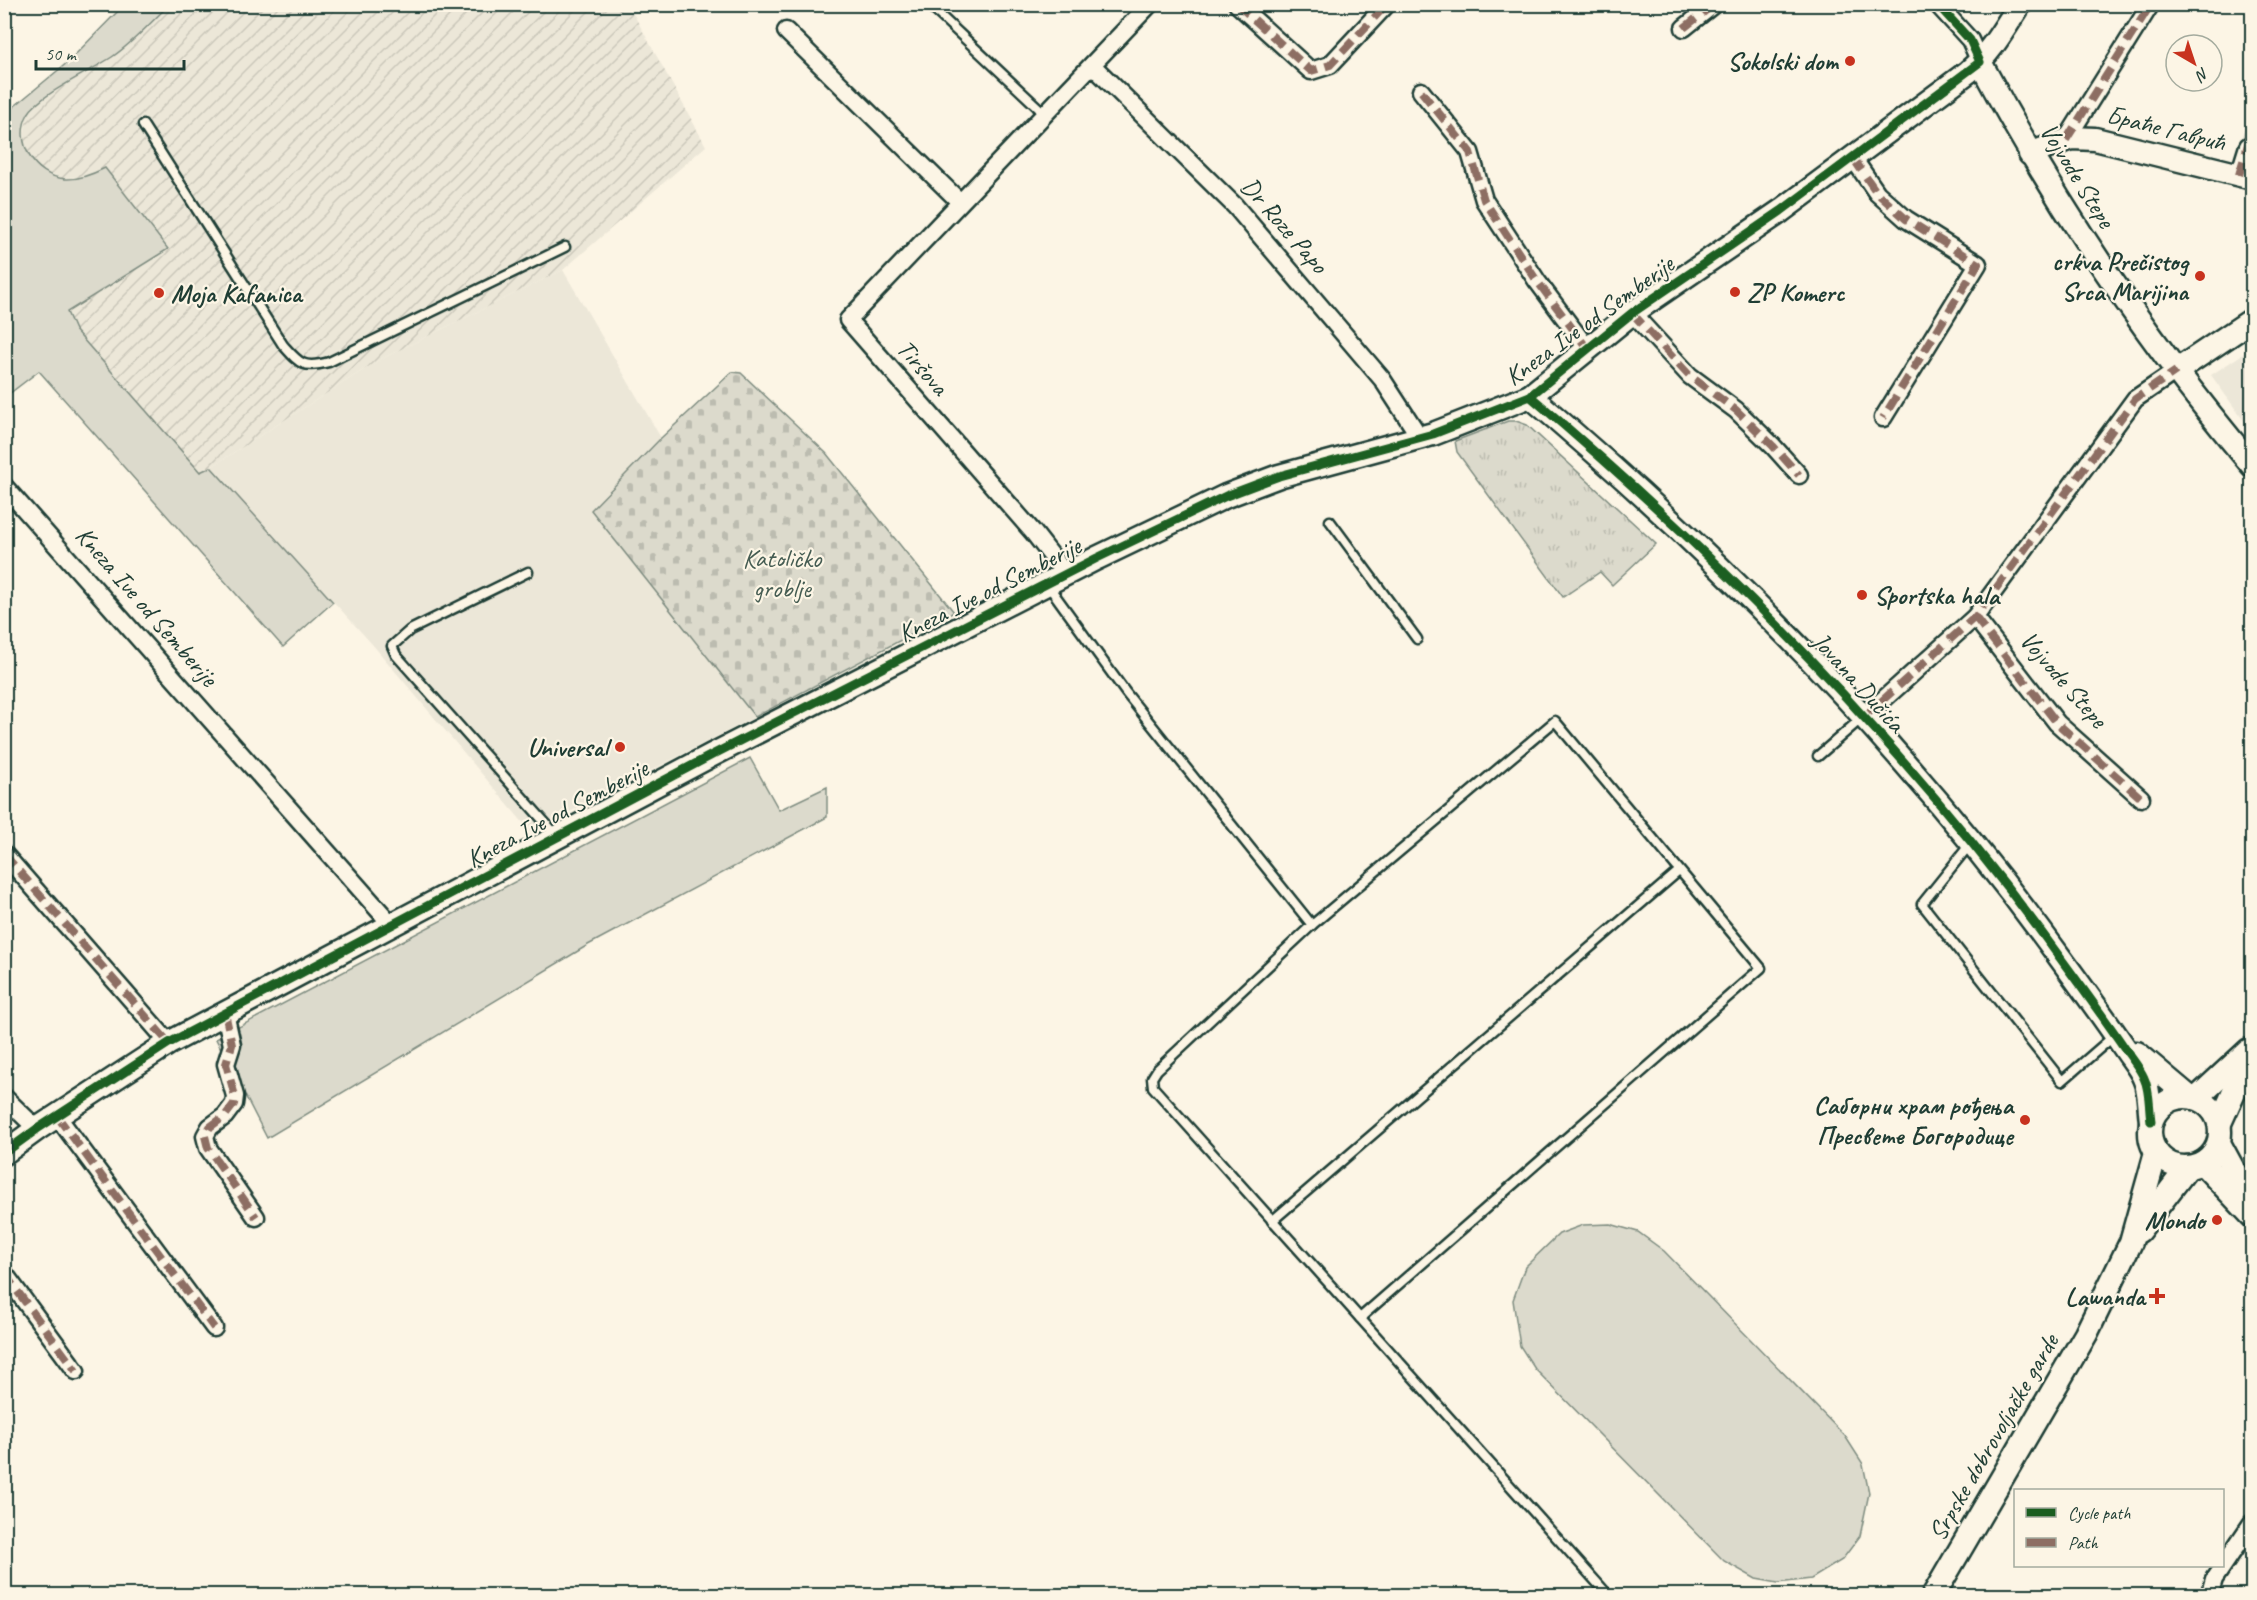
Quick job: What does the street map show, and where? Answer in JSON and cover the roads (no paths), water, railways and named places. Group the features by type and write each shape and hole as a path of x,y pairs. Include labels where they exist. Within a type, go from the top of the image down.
{"street":[{"name":"Tiršova","path":"1056,578 1033,532 848,320 1150,4"},
{"path":"1237,4 1311,71 1330,65 1387,4"},
{"path":"1684,28 1714,4"},
{"path":"1937,4 1970,40 1980,62"},
{"name":"Kneza Ive od Semberije","path":"4,1153 169,1043 391,924 1056,578 1226,496 1280,476 1432,434 1530,396 1632,313 1781,210 1980,62 2020,4"},
{"name":"Браће Гаврић","path":"2066,140 2151,4"},
{"path":"786,31 960,202"},
{"name":"Vojvode Stepe","path":"1980,62 2030,154 2100,265 2176,371 2253,465"},
{"name":"Dr Roze Papo","path":"1092,66 1236,206 1382,379 1419,436"},
{"name":"Kneza Ive od Semberije","path":"1421,91 1470,152 1484,200 1537,281 1587,348"},
{"name":"Браће Гаврић","path":"2030,154 2072,138 2095,139 2246,177"},
{"path":"2246,177 2248,146"},
{"path":"1853,158 1876,194 1906,219 1978,264 1883,418"},
{"name":"Kneza Ive od Semberije","path":"1632,313 1690,376 1736,410 1799,475"},
{"path":"1864,717 1975,617 2135,399 2253,320"},
{"name":"Jovana Dučića","path":"1530,396 1630,482 1710,558 1773,620 1864,717 1971,842 2116,1035"},
{"name":"Kneza Ive od Semberije","path":"4,486 391,924"},
{"name":"Vojvode Stepe","path":"1975,617 2056,723 2141,798"},
{"path":"4,854 169,1043"},
{"path":"225,1013 232,1045 226,1064 235,1096 234,1104 225,1116 210,1127 205,1136 208,1148 256,1217"},
{"path":"2116,1035 2192,1097 2212,1108 2219,1133 2253,1204"},
{"path":"2116,1035 2145,1080 2151,1121 2150,1134 2156,1153 2131,1242"},
{"path":"2151,1121 2159,1108 2172,1098 2192,1097 2253,1047"},
{"path":"2131,1242 2195,1165 2212,1155 2253,1052"},
{"path":"4,1097 37,1129"},
{"path":"57,1116 214,1328"},
{"path":"2156,1153 2170,1164 2195,1165 2253,1216"},
{"name":"Srpske dobrovoljačke garde","path":"1933,1596 2086,1334 2131,1242"},
{"path":"4,1273 76,1371"},
{"path":"2224,1565 2253,1523"},
{"path":"2209,1596 2214,1580 2223,1567"}],"lane":[{"path":"928,4 1045,114"},
{"path":"143,125 283,345 299,363 313,366 329,362 565,247"},
{"path":"1330,521 1417,639"},
{"path":"528,572 410,630 392,646 396,655 557,837"},
{"path":"1056,578 1126,693 1312,925"},
{"path":"1818,756 1864,717"},
{"path":"1360,1318 1761,968 1555,721 1312,925 1157,1070 1152,1078 1153,1087 1609,1596"},
{"path":"1971,842 1922,904 2062,1081 2116,1035"},
{"path":"1272,1221 1679,871"}],"tunnel":[{"path":"2248,146 2252,131"}],"place":[{"name":"Sokolski dom","path":"1850,61"},
{"name":"crkva Prečistog Srca Marijina","path":"2200,276"},
{"name":"ZP Komerc","path":"1735,292"},
{"name":"Moja Kafanica","path":"159,293"},
{"name":"Sportska hala","path":"1862,595"},
{"name":"Universal","path":"620,747"},
{"name":"Саборни храм рођења Пресвете Богородице","path":"2025,1120"},
{"name":"Mondo","path":"2217,1220"},
{"name":"Lawanda","path":"2157,1296"}],"park label":[{"name":"Katoličko groblje","path":"782,573"}]}
